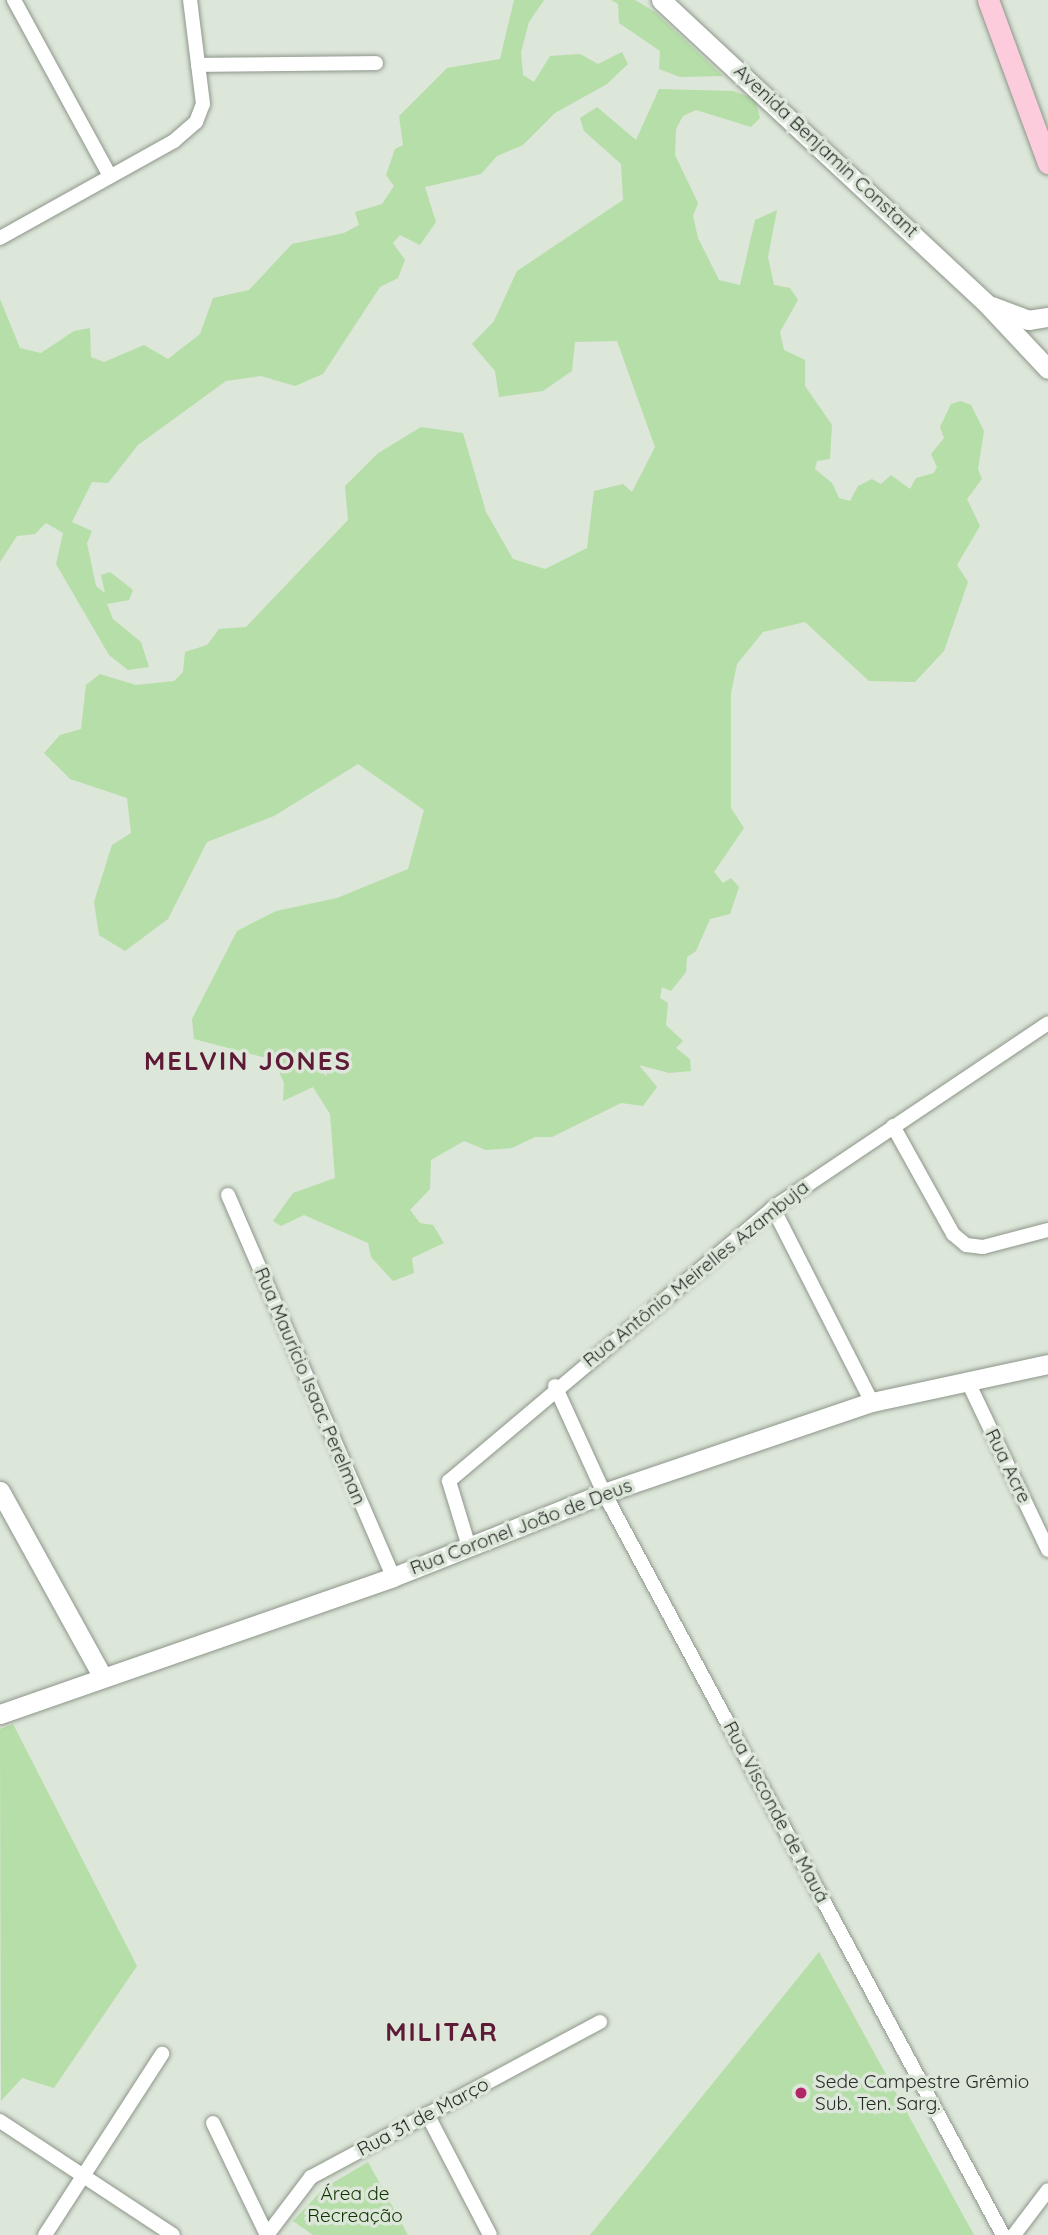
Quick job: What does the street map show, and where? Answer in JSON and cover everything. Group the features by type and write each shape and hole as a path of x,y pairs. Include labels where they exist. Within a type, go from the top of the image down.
{"main road":[{"path":"988,0 1048,163"}],"street":[{"path":"13,0 110,176"},
{"path":"0,238 186,132 203,104 190,0"},
{"name":"Avenida Benjamin Constant","path":"662,0 987,304 1048,369"},
{"path":"198,65 376,63"},
{"name":"Avenida Benjamin Constant","path":"987,304 1028,320 1048,317"},
{"name":"Rua Antônio Meirelles Azambuja","path":"469,1547 449,1480 555,1387 773,1208 1048,1023"},
{"path":"893,1126 953,1234 966,1245 983,1247 1048,1230"},
{"name":"Rua Maurício Isaac Perelman","path":"228,1195 393,1577"},
{"path":"773,1208 872,1402"},
{"name":"Rua Coronel João de Deus","path":"0,1714 102,1676 393,1577 604,1493 872,1402 1048,1364"},
{"name":"Rua Acre","path":"968,1382 1048,1550"},
{"name":"Rua Visconde de Mauá","path":"555,1387 604,1493 1003,2235"},
{"path":"0,1491 102,1676"},
{"name":"Rua 31 de Março","path":"267,2235 311,2177 600,2022"},
{"path":"45,2235 162,2054"},
{"path":"427,2114 490,2235"},
{"path":"0,2121 173,2235"},
{"path":"213,2123 267,2235"},
{"path":"1014,2235 1048,2190"}],"green space":[{"path":"514,0 544,0 529,22 521,52 523,75 534,82 550,56 580,54 598,64 622,52 628,64 607,84 555,113 523,145 497,156 481,174 425,187 436,222 420,245 400,235 393,243 405,260 398,278 380,287 323,374 295,386 261,376 226,381 138,445 108,483 92,482 72,522 92,531 87,543 96,586 105,593 101,575 110,572 133,590 129,600 107,604 113,619 141,642 149,667 128,670 109,655 56,564 63,533 46,523 35,534 17,536 0,562 0,299 20,348 41,353 74,331 90,328 91,357 104,362 144,345 168,359 200,334 213,298 249,290 292,244 344,233 359,225 355,212 382,204 394,186 386,175 395,149 403,145 399,116 447,68 500,59"},
{"path":"611,0 635,0 655,12 723,76 680,77 659,69 660,51 619,23 618,4"},
{"path":"659,89 733,91 755,99 760,118 751,127 696,110 683,116 676,129 675,155 698,203 693,216 698,238 719,280 740,285 755,220 777,210 768,257 774,285 790,288 798,300 780,332 784,350 805,360 805,386 832,425 830,459 817,461 815,469 832,483 839,498 850,501 858,486 872,479 881,484 891,475 910,489 916,478 934,473 937,467 931,454 944,438 940,427 951,404 961,401 971,405 984,431 978,469 982,479 967,499 980,526 957,565 968,582 944,651 915,682 869,681 805,622 763,632 737,664 731,693 731,808 744,828 714,872 723,883 731,878 739,887 730,914 710,919 696,951 687,957 686,972 671,991 662,987 660,998 668,1003 666,1025 683,1041 676,1048 690,1059 691,1071 669,1073 639,1065 657,1087 643,1106 621,1103 552,1137 535,1137 512,1148 486,1150 464,1141 431,1160 430,1189 410,1210 420,1223 433,1225 444,1243 412,1258 414,1273 393,1281 371,1257 368,1243 304,1215 281,1226 273,1221 293,1193 335,1178 330,1114 313,1087 283,1101 284,1083 274,1060 194,1039 192,1019 237,931 276,911 337,898 408,869 424,810 358,764 274,816 207,842 168,919 125,951 99,935 94,902 112,845 131,833 127,798 70,779 44,753 60,735 81,729 86,685 100,674 136,685 174,681 183,672 185,652 207,645 219,629 246,627 348,520 345,486 377,454 421,427 463,433 486,512 513,559 545,569 587,548 594,491 623,484 632,492 655,447 617,341 575,342 572,371 543,391 499,397 495,371 472,344 494,321 517,271 623,200 621,164 584,131 580,118 597,107 636,140"},
{"path":"13,1724 137,1966 54,2088 22,2078 1,2101 0,1729"},
{"name":"Sede Campestre Grêmio Sub. Ten. Sarg.","path":"819,1952 974,2235 590,2235"},
{"name":"Área de Recreação","path":"368,2162 408,2235 313,2235 293,2221 324,2188"}],"place":[{"name":"Sede Campestre Grêmio Sub. Ten. Sarg.","path":"801,2093"}],"district":[{"name":"MELVIN JONES","path":"248,1061"},
{"name":"MILITAR","path":"442,2032"}]}
